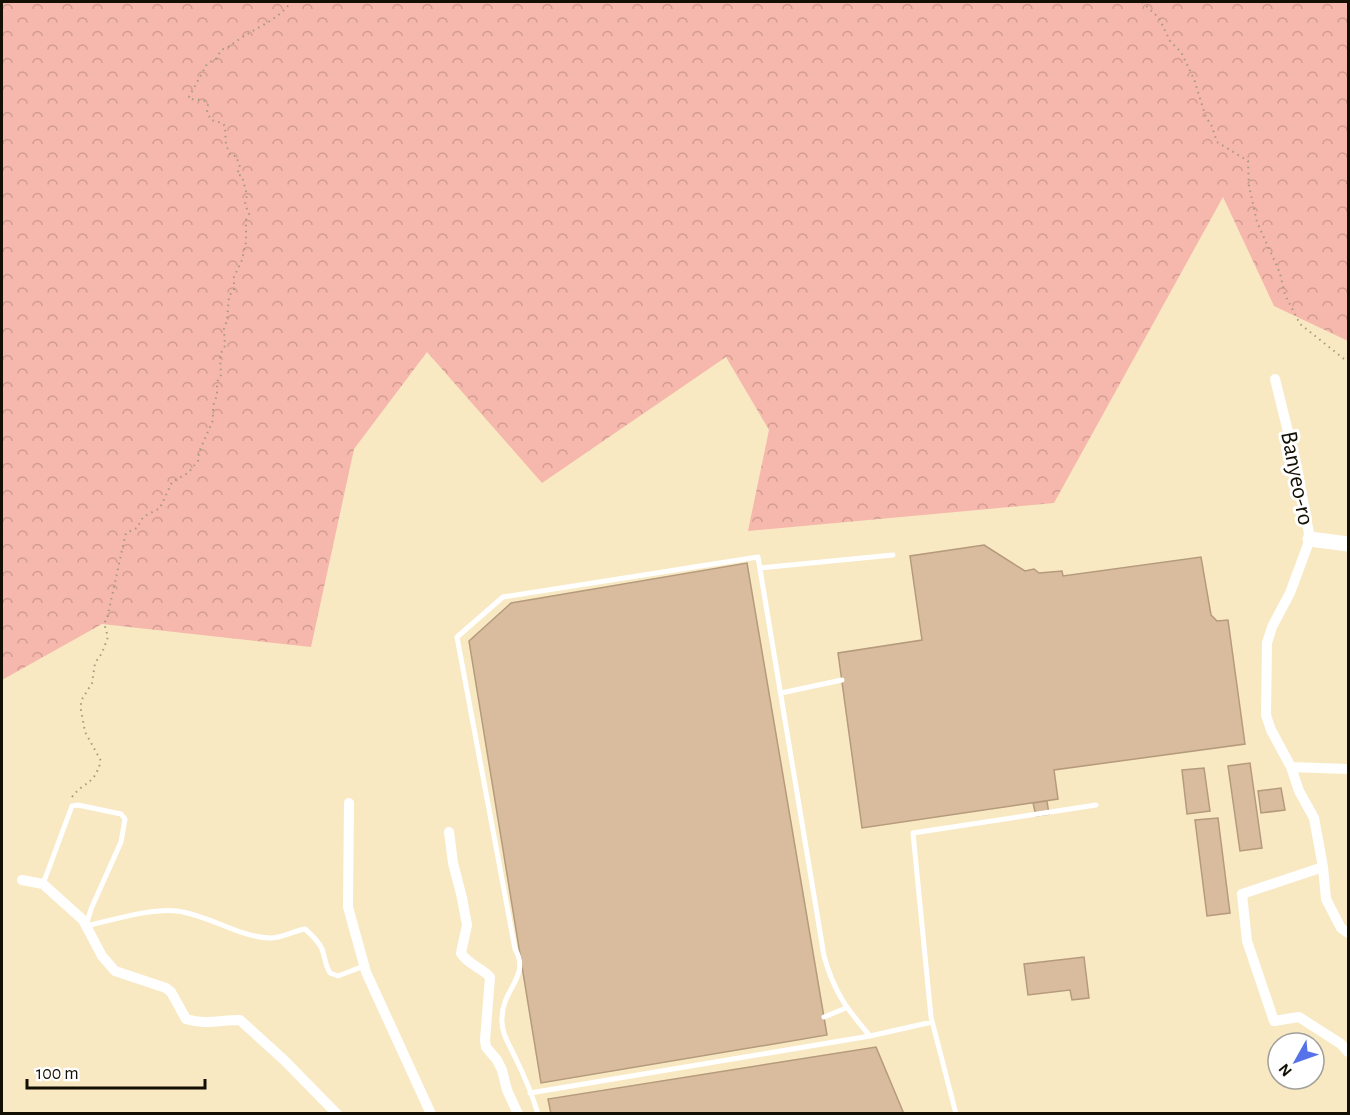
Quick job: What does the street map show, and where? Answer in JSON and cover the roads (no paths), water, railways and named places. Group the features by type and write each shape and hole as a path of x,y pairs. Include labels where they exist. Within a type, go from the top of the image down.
{"street":[{"name":"Banyeo-ro","path":"1275,379 1298,468 1310,539 1348,544"},
{"path":"1310,539 1290,593 1272,627 1267,643 1266,715 1271,730 1291,767 1299,791 1314,818 1326,899 1341,927 1348,933"},
{"path":"1291,767 1348,769"},
{"path":"349,803 348,907 364,966 431,1113"},
{"path":"449,832 453,863 467,925 461,953 465,960 474,963 490,977 486,1047 502,1070 507,1090 518,1113"},
{"path":"1323,867 1242,894 1247,941 1274,1021 1299,1017 1341,1044 1348,1052"},
{"path":"22,880 43,884 83,920 102,956 115,971 166,988 171,992 186,1019 200,1024 240,1020 337,1113"}],"lane":[{"path":"760,568 893,555"},
{"path":"538,1113 502,1031 505,998 521,970 520,958 515,949 457,637 503,597 758,557 824,956 832,982 846,1008 870,1036"},
{"path":"781,693 842,680"},
{"path":"43,884 72,806 78,805 122,814 125,819 121,842 91,909 86,926 158,911 177,911 268,938 280,937 305,929 322,950 330,973 338,976 364,966"},
{"path":"956,1113 932,1022 913,833 1096,805"},
{"path":"824,1017 846,1008"},
{"path":"530,1093 870,1036 932,1022"}]}
